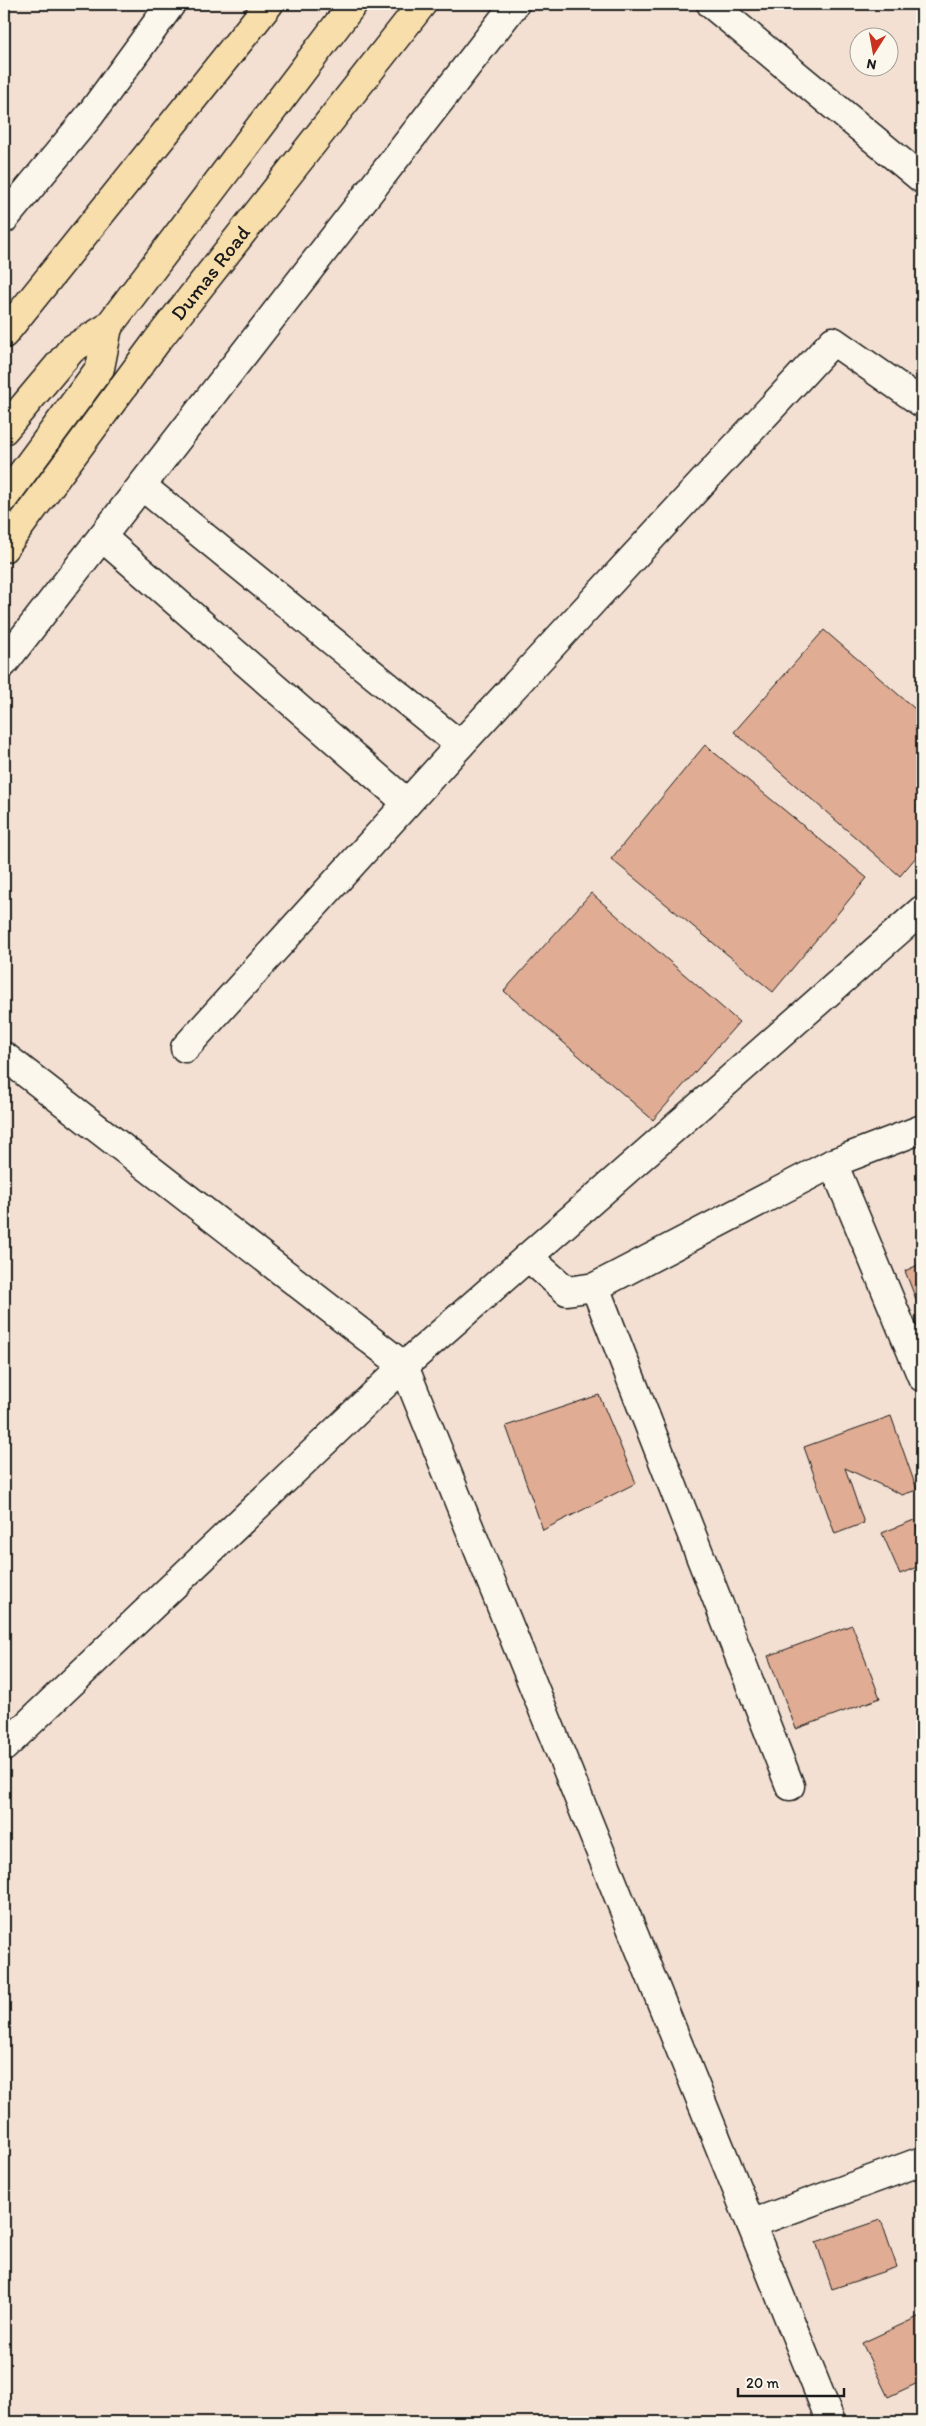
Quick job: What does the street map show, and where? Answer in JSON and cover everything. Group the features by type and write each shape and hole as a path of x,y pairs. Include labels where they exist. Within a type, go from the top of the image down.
{"main road":[{"path":"4,334 269,4"},
{"path":"4,430 72,349 108,327 353,4"},
{"name":"Dumas Road","path":"4,548 157,341 422,4"},
{"path":"4,498 100,368 108,327"}],"street":[{"path":"4,219 90,115 171,4"},
{"path":"4,663 514,4"},
{"path":"711,4 922,179"},
{"path":"185,1048 460,745 833,341 922,403"},
{"path":"142,486 460,745"},
{"path":"102,537 407,803"},
{"path":"4,1747 404,1366 920,915"},
{"path":"4,1056 404,1366 831,2422"},
{"path":"528,1257 567,1291 595,1287 833,1163 922,1129"},
{"path":"833,1163 922,1377"},
{"path":"595,1287 790,1786"},
{"path":"751,2224 922,2162"}],"building":[{"path":"824,630 922,715 922,850 900,876 734,732"},
{"path":"705,745 867,878 773,992 611,859"},
{"path":"591,893 739,1022 653,1120 504,991"},
{"path":"922,1263 922,1315 905,1271"},
{"path":"599,1395 636,1483 543,1530 506,1426"},
{"path":"891,1416 917,1490 902,1495 845,1468 864,1523 835,1534 804,1447"},
{"path":"914,1520 922,1540 922,1565 900,1574 882,1533"},
{"path":"852,1625 880,1698 796,1729 768,1656"},
{"path":"881,2220 897,2267 832,2289 816,2242"},
{"path":"920,2316 922,2322 922,2381 888,2397 862,2343"}]}
